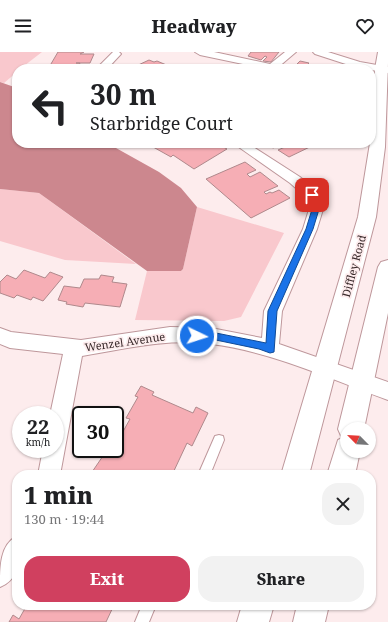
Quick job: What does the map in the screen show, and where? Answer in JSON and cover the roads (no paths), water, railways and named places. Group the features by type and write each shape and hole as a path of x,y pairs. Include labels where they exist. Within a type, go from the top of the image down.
{"main road":[{"name":"Diffley Road","path":"376,147 384,64"},
{"name":"Diffley Road","path":"297,470 334,372 367,217 376,148"},
{"path":"353,422 388,267"},
{"path":"342,470 345,458"},
{"path":"253,622 257,610"},
{"path":"309,622 312,610"}],"street":[{"path":"200,52 258,64"},
{"path":"276,64 291,52"},
{"path":"318,52 355,64"},
{"path":"106,64 116,54"},
{"path":"246,148 295,180 312,195 316,206 310,229 273,311 270,349"},
{"name":"Wenzel Avenue","path":"0,336 10,340 81,348 170,335 204,336 259,345 388,391"},
{"path":"62,406 74,347"},
{"path":"49,470 52,458"},
{"path":"0,574 12,556"}],"lane":[{"path":"206,470 219,440"},
{"path":"142,622 147,610"}]}
